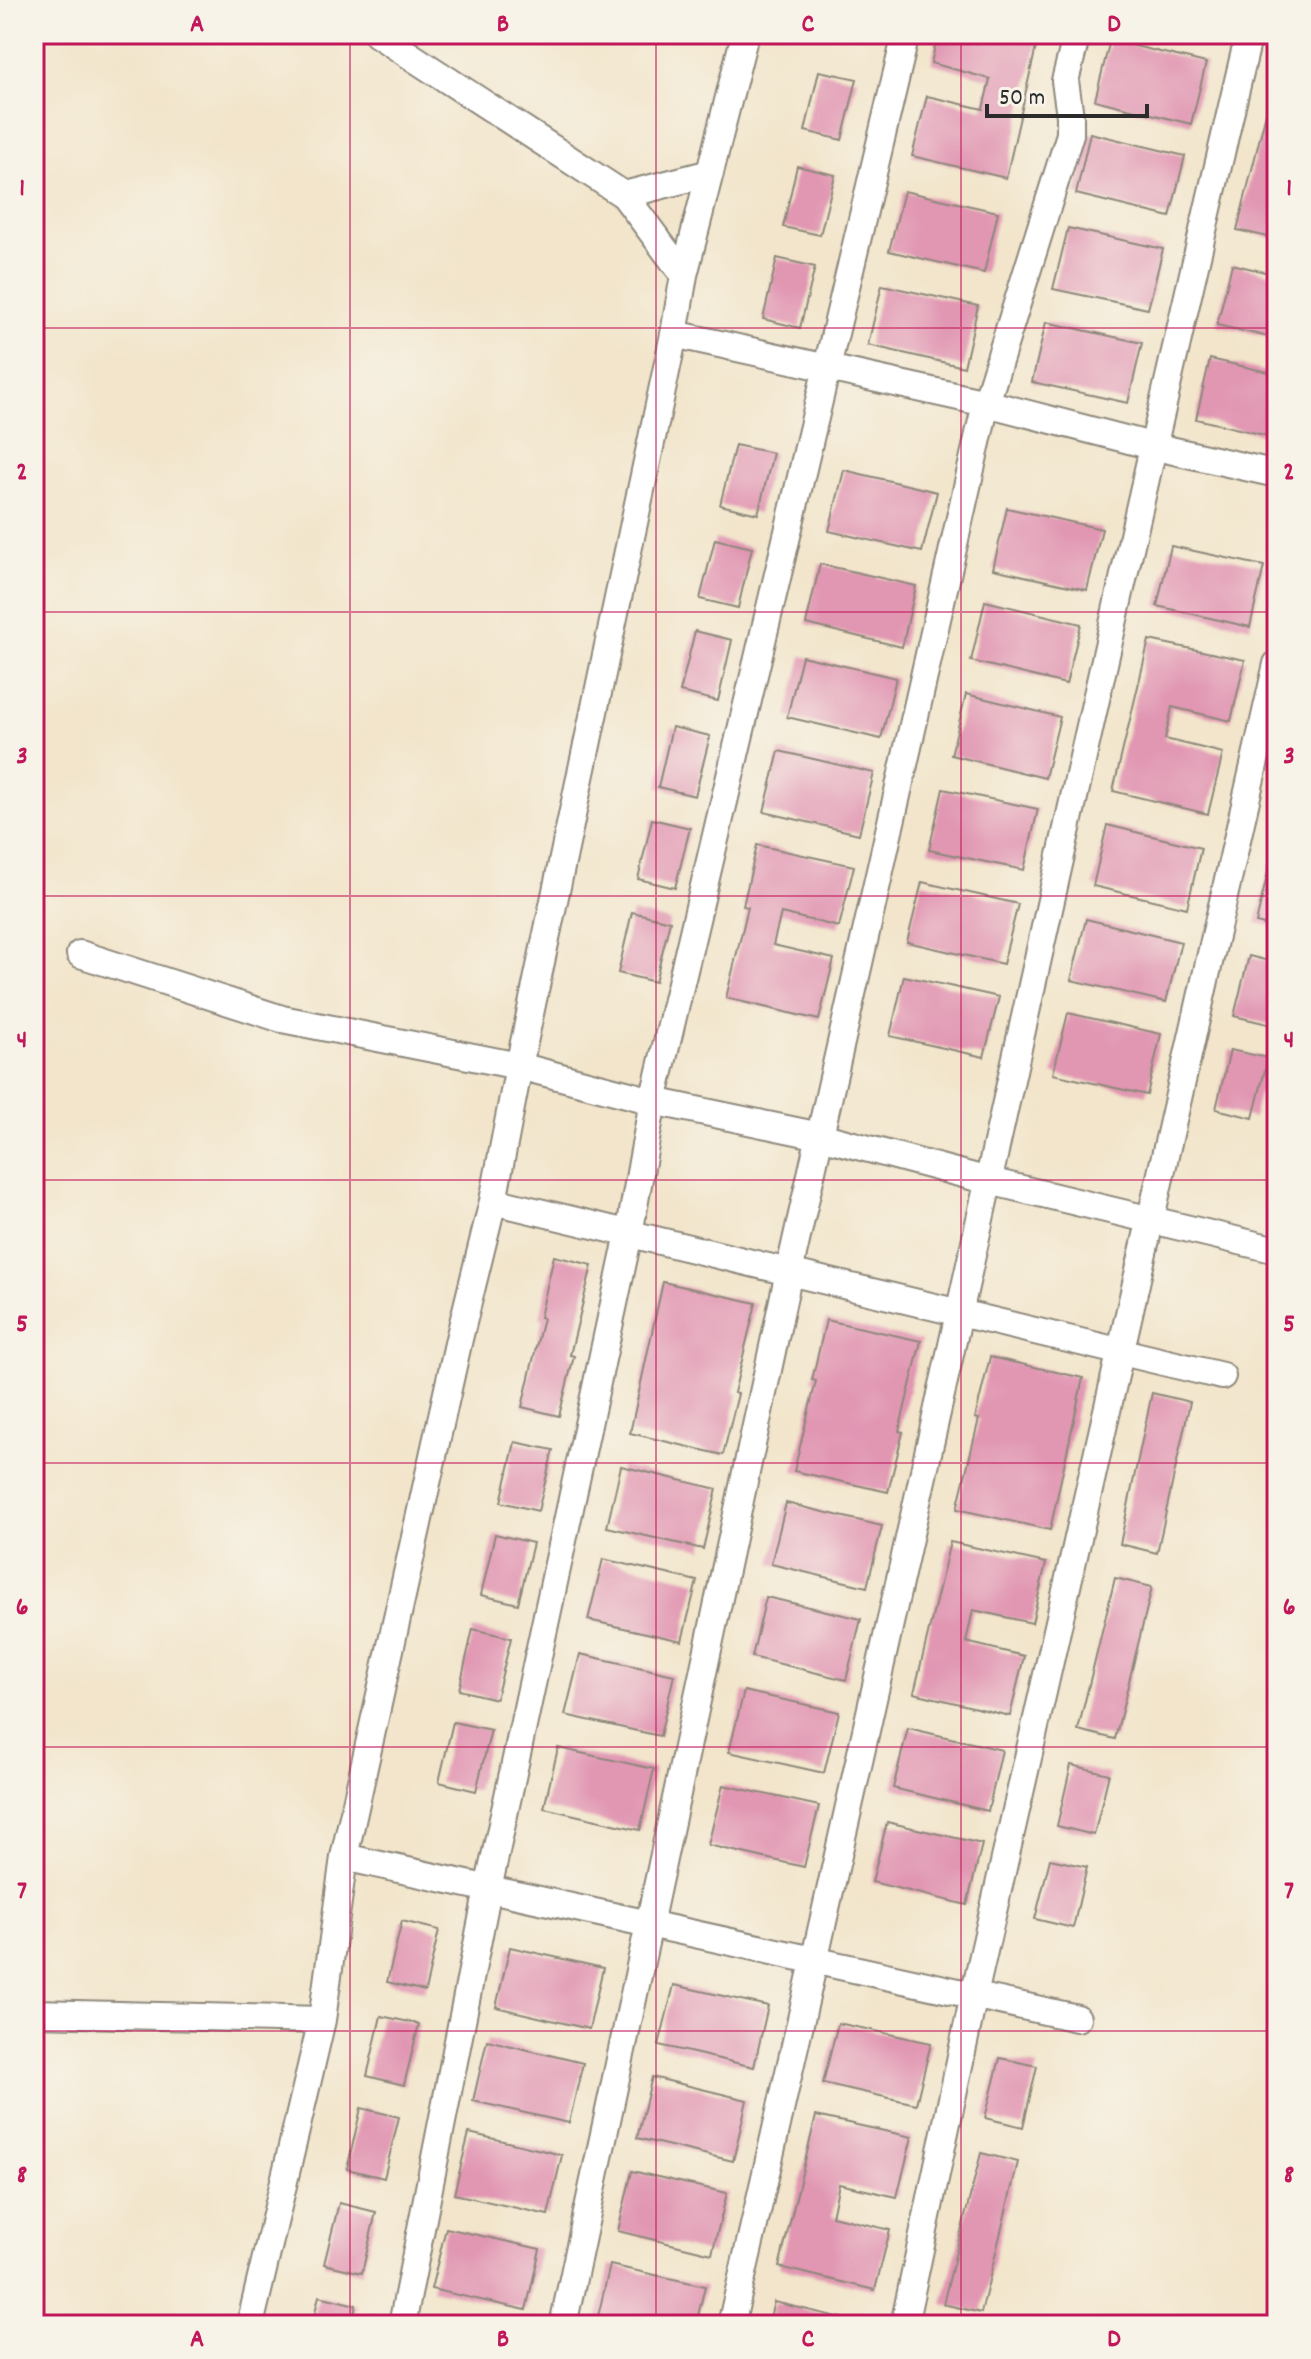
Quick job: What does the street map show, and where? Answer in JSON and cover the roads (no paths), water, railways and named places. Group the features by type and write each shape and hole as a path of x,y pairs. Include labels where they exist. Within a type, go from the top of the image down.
{"street":[{"path":"377,34 624,195 684,275"},
{"path":"250,2325 322,2020 344,1857 459,1339 493,1201 684,275 745,34"},
{"path":"402,2325 488,1889 629,1234 653,1101 906,34"},
{"path":"563,2325 789,1272 986,403 1070,134 1065,81 1077,34"},
{"path":"731,2325 1152,446 1249,34"},
{"path":"624,195 710,173"},
{"path":"674,334 828,366 1277,474"},
{"path":"904,2325 974,1995 1277,664"},
{"path":"80,954 282,1019 519,1066 653,1101 820,1136 989,1181 1277,1250"},
{"path":"493,1201 1222,1376"},
{"path":"344,1857 1077,2018"},
{"path":"34,2013 322,2020"}]}
